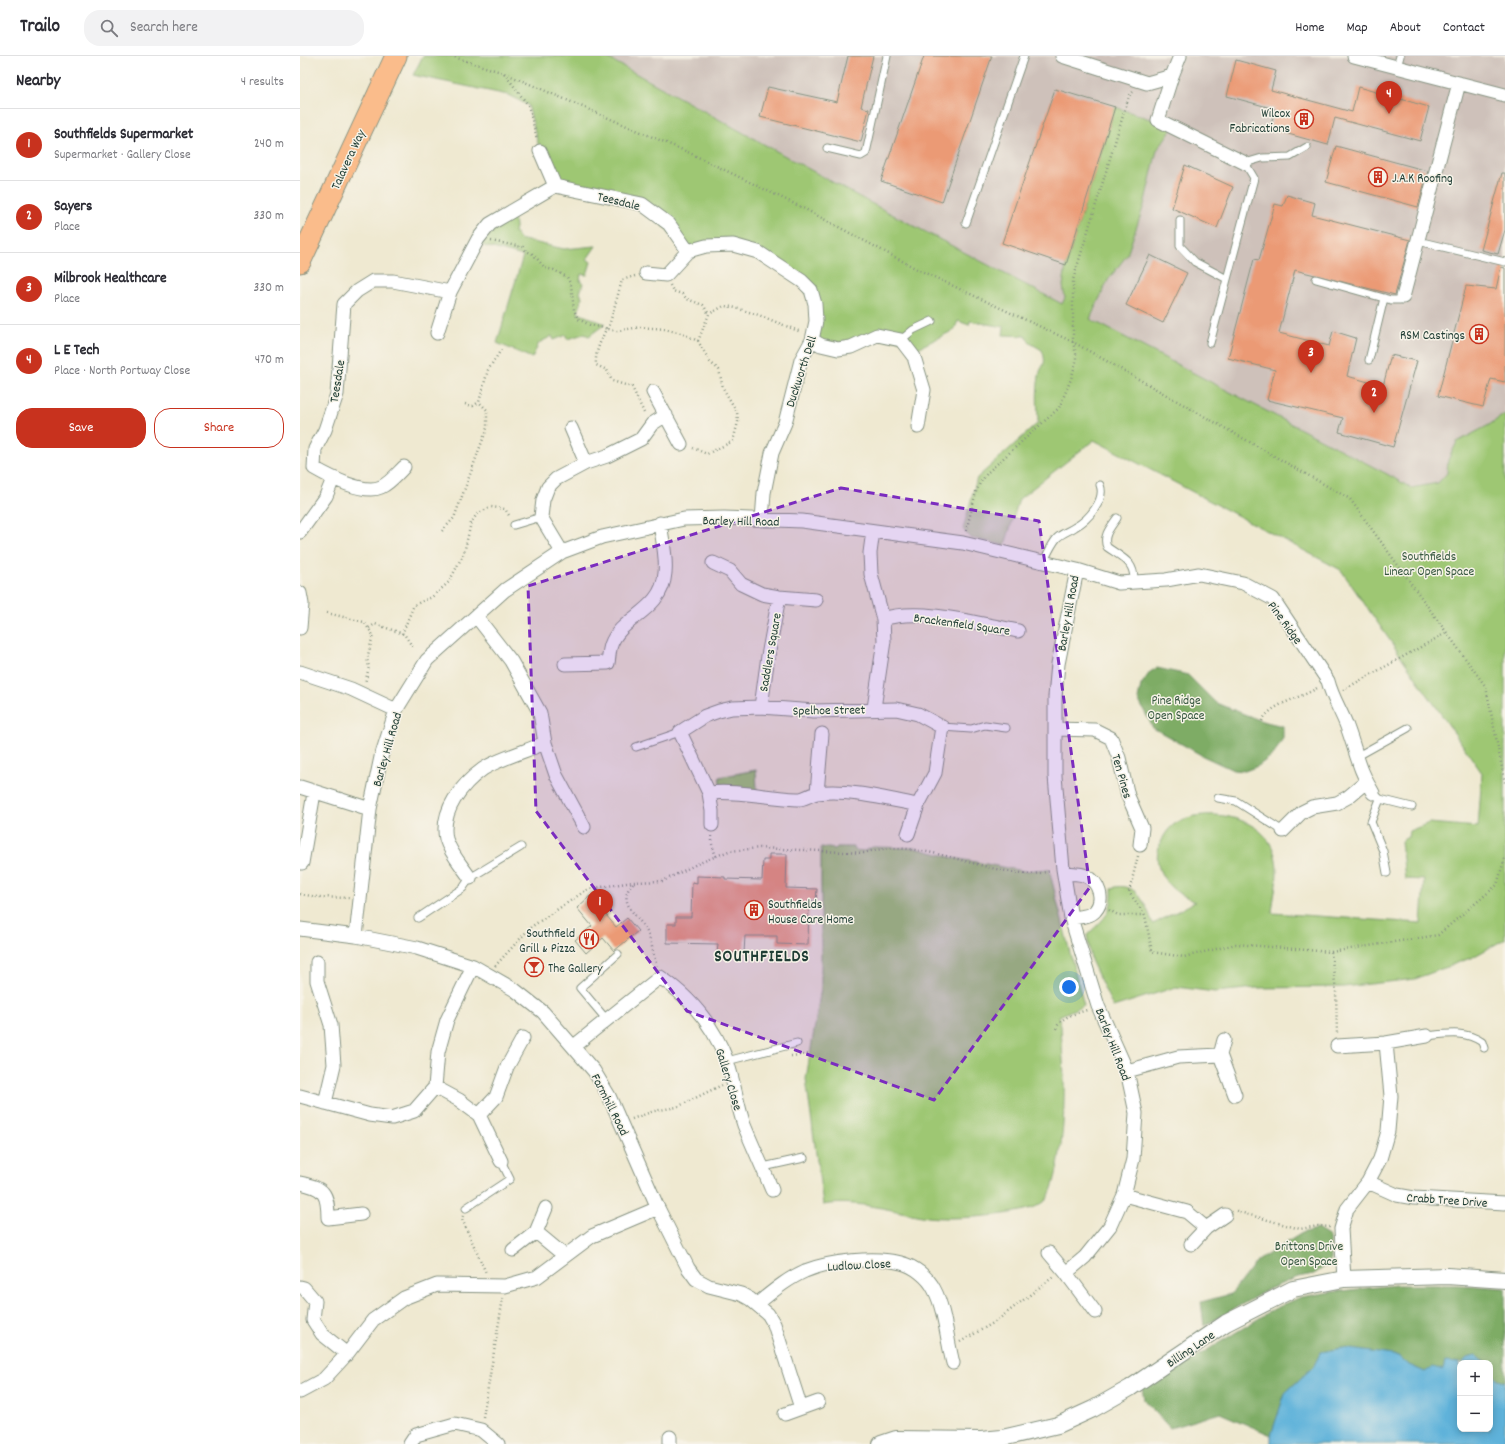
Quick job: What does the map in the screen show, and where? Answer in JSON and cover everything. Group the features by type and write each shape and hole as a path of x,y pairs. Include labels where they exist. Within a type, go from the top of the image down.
{"main road":[{"name":"Talavera Way","path":"300,262 396,56"}],"street":[{"path":"1062,56 1147,82 1172,76"},
{"path":"1180,56 1158,120 1245,163"},
{"path":"1354,56 1399,62 1458,83 1505,95"},
{"path":"1404,297 1458,83"},
{"path":"437,333 450,292 479,238 490,224 555,186 540,151"},
{"name":"Teesdale","path":"555,186 642,204 669,224 688,251"},
{"name":"Duckworth Dell","path":"688,251 706,246 733,245 758,252 802,281 811,290 815,304 816,321 813,338 801,360 794,381 785,423 772,453 764,493 762,520"},
{"path":"646,273 666,275 688,251"},
{"name":"Teesdale","path":"404,466 389,482 380,488 361,488 333,479 314,468 315,449 325,430 337,394 344,304 357,291 373,281 394,280 450,292"},
{"path":"813,338 821,345 838,349 851,346 877,335 901,340 914,357 924,390 918,427"},
{"path":"653,392 681,444"},
{"path":"562,552 541,517 543,500 548,487 556,479 586,463 607,456 641,439 650,426 666,415"},
{"path":"571,428 586,463"},
{"path":"300,532 326,496 333,479"},
{"name":"Barley Hill Road","path":"356,936 370,809 382,756 396,710 427,660 505,590 562,552 602,536 660,523 684,519 724,518 802,521 963,543 1077,570 1058,664 1055,697 1055,776 1063,871 1071,918 1098,1006 1127,1071 1136,1113 1133,1160 1124,1195 1110,1226 1085,1257 1066,1273"},
{"path":"565,664 608,663 611,644 619,631 652,604 661,589 665,573 660,523"},
{"name":"Spelhoe Street","path":"680,732 705,716 732,708 761,707 814,711 874,708 884,641 883,619 871,574 870,553 873,531"},
{"name":"Saddlers Square","path":"714,563 730,571 741,584 762,594 816,600"},
{"name":"Pine Ridge","path":"1077,570 1119,583 1166,580 1199,574 1242,583 1273,599 1328,681 1332,696 1339,707 1356,757 1373,791"},
{"path":"300,593 302,604 300,628"},
{"name":"Saddlers Square","path":"761,707 765,672 779,597"},
{"name":"Brackenfield Square","path":"883,619 911,615 929,616 1018,631"},
{"path":"476,616 511,661 528,688 540,713 545,743 556,775 584,827"},
{"path":"300,672 362,694 396,710"},
{"path":"874,708 896,709 918,714 942,727 935,773 918,805 908,834"},
{"name":"Ten Pines","path":"1055,729 1095,730 1111,738 1119,758 1128,796 1142,828 1140,845"},
{"path":"680,732 708,793 712,811 712,825"},
{"path":"817,793 822,734"},
{"path":"470,878 456,859 446,839 446,823 451,804 466,784 484,768 545,743"},
{"path":"300,787 314,793 370,809"},
{"path":"708,793 734,791 771,798 800,799 817,793 862,794 918,805"},
{"path":"1283,831 1302,812 1312,807 1337,803 1348,797 1373,791"},
{"path":"302,863 314,793"},
{"path":"1063,871 1086,876 1099,889 1100,896 1095,911 1088,915 1071,918"},
{"name":"Farmhill Road","path":"300,929 356,936 417,948 473,966 515,990 543,1012 574,1046 594,1071 609,1096 681,1258 696,1279 710,1286 741,1294 757,1304 768,1314 774,1324 801,1408"},
{"path":"318,962 317,981 331,1025 334,1065 325,1103"},
{"path":"300,1096 370,1115 392,1118 414,1111 435,1087 438,1052 447,1020 473,966"},
{"path":"574,1046 606,1018 660,976"},
{"name":"Gallery Close","path":"660,976 681,992 702,1015 716,1038 728,1067 745,1126 772,1190"},
{"path":"1337,1046 1386,1043 1427,1036"},
{"path":"479,1115 496,1097 507,1067 523,1038"},
{"path":"1224,1040 1220,1055 1235,1095"},
{"path":"1344,1279 1341,1229 1347,1209 1368,1182 1380,1159 1388,1130 1391,1096 1386,1043"},
{"path":"1127,1071 1178,1057 1220,1055"},
{"path":"435,1087 459,1100 479,1115 502,1161"},
{"name":"Crabb Tree Drive","path":"1368,1182 1397,1195 1414,1198 1505,1203"},
{"path":"300,1183 317,1187 325,1193 328,1201 328,1218 361,1214"},
{"path":"1124,1195 1187,1212 1206,1228"},
{"path":"513,1250 536,1232 546,1208"},
{"path":"300,1392 324,1379 347,1354 373,1320 404,1298 437,1285 505,1286 537,1277 592,1236 658,1208"},
{"path":"1191,1244 1206,1228 1225,1215"},
{"path":"536,1232 565,1256"},
{"path":"1049,1253 1095,1312"},
{"name":"Ludlow Close","path":"757,1304 785,1282 804,1272 823,1265 841,1262 880,1261 903,1263 916,1270 934,1289 940,1302 953,1363"},
{"name":"Billing Lane","path":"881,1444 896,1439 981,1440 1002,1438 1058,1424 1093,1410 1130,1388 1226,1323 1293,1289 1344,1279 1447,1276 1505,1280"},
{"path":"300,1287 304,1288 316,1302 313,1320 322,1334 347,1354"},
{"path":"785,1414 818,1402"},
{"path":"410,1444 416,1435 454,1424 481,1430 498,1444"}],"lane":[{"path":"827,148 861,156 866,153 887,56"},
{"path":"966,222 1024,56"},
{"path":"1210,343 1254,178 1245,163 1262,158 1290,157 1306,147"},
{"path":"1180,220 1180,246 1195,262 1227,279"},
{"path":"1418,241 1505,262"},
{"path":"1316,279 1395,301 1404,297"},
{"path":"1369,360 1384,298"},
{"path":"901,340 914,330 932,321"},
{"path":"1043,563 1056,539 1084,520 1095,508 1101,496 1102,491 1100,485"},
{"path":"514,525 541,517"},
{"path":"1117,518 1106,535 1105,542 1107,547 1131,565 1134,573 1134,582"},
{"path":"942,727 971,729 985,726 1006,728"},
{"path":"1356,757 1408,728"},
{"name":"Spelhoe Street","path":"636,747 680,732"},
{"path":"1387,873 1383,852 1370,822 1373,791 1412,807"},
{"path":"1218,798 1236,801 1283,831"},
{"path":"418,918 463,888 470,878 521,846"},
{"path":"606,1018 580,988 618,954"},
{"path":"1427,1036 1459,1033 1475,1037 1482,1042 1484,1048"},
{"path":"728,1067 797,1042"},
{"path":"763,1167 804,1158"},
{"path":"466,1208 510,1179 502,1161"}],"path":[{"path":"451,56 504,73 692,154 805,209 917,269 1074,342 1350,499 1486,687 1505,783"},
{"path":"504,73 528,105 540,151"},
{"path":"963,543 980,482 988,472 1059,408 1076,362 1074,342 1073,280 1129,96 1147,82"},
{"path":"479,238 523,248 526,252 533,254 545,268 554,270 567,277 571,285 574,310 578,319 590,325 617,331 640,327 656,328 681,333 698,341 710,362 719,370 723,388 734,404 738,422 733,441 707,454 681,444"},
{"path":"646,273 622,280 609,326 606,328 597,350 596,365 607,370 612,381 632,387 650,426"},
{"path":"666,275 673,291 682,294 686,299 703,305 709,314"},
{"path":"698,341 709,314 724,306 732,307 788,325 813,338"},
{"path":"465,404 473,406 479,402 488,370 501,350"},
{"path":"442,531 454,518 487,428 487,410 479,402"},
{"path":"402,634 414,605 439,592 457,570 464,554 471,523 478,514 490,507 505,509 514,525"},
{"path":"327,613 364,622 373,635 367,659 369,667 362,694"},
{"path":"369,628 375,624 402,634 414,649"},
{"path":"1332,696 1446,633"},
{"path":"1262,721 1265,715 1287,702 1309,693 1328,681"},
{"path":"712,825 712,844 716,857"},
{"path":"1140,845 1129,892 1145,915 1152,952 1184,958 1236,944 1331,952 1438,935 1497,885 1505,857"},
{"path":"488,975 501,958 531,927 588,889 633,882 663,881 729,851 760,848 864,853 875,850 916,850 1021,874 1063,871"},
{"path":"633,882 628,888 628,907 647,932 660,976"},
{"path":"300,894 317,897 360,898"},
{"path":"1098,904 1118,915 1145,915"},
{"path":"1331,952 1336,991 1337,1046"},
{"path":"1056,1029 1059,1023 1068,1016 1098,1006"},
{"path":"790,1056 810,1054"},
{"path":"621,1123 654,1111 677,1107 722,1085 728,1067"},
{"path":"466,1208 462,1219 486,1271 488,1286"},
{"path":"1225,1215 1234,1210 1300,1229 1318,1226 1341,1229"},
{"path":"949,1347 995,1322 1054,1277 1066,1273"},
{"path":"481,1430 505,1286"}],"highlighted area":[{"path":"841,488 1039,521 1090,887 934,1100 687,1011 536,811 528,586"}],"shaded area":[{"path":"604,56 1505,56 1505,414 1489,425 1457,442 1448,460 1447,473 1438,483 1411,488 1387,474 1089,319 1108,280 1127,255 1144,205 1157,150 1172,127 1115,107 1063,286 1066,298 1063,305 865,200"}],"green space":[{"name":"Southfields Linear Open Space","path":"423,56 604,56 865,200 1062,304 1065,298 1063,286 1066,265 1115,107 1173,127 1157,150 1144,205 1127,255 1108,280 1090,319 1387,474 1411,488 1438,483 1447,473 1448,460 1457,442 1489,425 1505,414 1505,939 1473,957 1415,979 1343,987 1256,988 1215,992 1176,987 1113,1007 1091,960 1087,935 1103,920 1109,910 1112,897 1112,888 1121,886 1134,891 1144,902 1153,924 1195,902 1172,888 1162,874 1158,864 1157,859 1159,847 1168,831 1176,823 1201,815 1230,817 1243,821 1265,836 1275,855 1277,871 1272,913 1421,923 1424,880 1405,879 1401,841 1408,837 1409,831 1429,823 1478,827 1482,773 1341,570 1094,440 1019,499 1005,545 970,538 963,529 977,478 1038,423 1038,382 1044,362 1042,350 1030,343 1026,336 1003,335 1004,327 970,321 969,325 958,321 954,330 916,349 901,340 866,339 821,345 816,321 802,281 733,245 688,251 642,204 555,186 540,151 528,105 508,95 413,75"},
{"path":"513,219 516,224 514,231 519,239 564,249 596,246 587,259 591,262 587,275 581,274 580,281 583,283 580,293 582,297 578,313 605,324 589,336 584,334 567,339 566,335 554,340 552,336 539,343 532,358 497,343 523,256 481,245 494,230"},
{"name":"Pine Ridge Open Space","path":"1157,668 1188,675 1216,703 1262,721 1283,726 1283,738 1274,754 1258,766 1245,771 1233,770 1203,756 1153,728 1138,699 1141,685 1150,672"},
{"path":"756,770 757,791 721,788 719,777"},
{"path":"821,847 835,849 837,847 854,847 854,850 864,851 873,847 915,848 954,858 1023,871 1049,869 1084,1005 1059,1016 1064,1074 1063,1124 1057,1170 1049,1195 1044,1202 1035,1207 1006,1214 953,1218 928,1217 862,1205 823,1205 806,1079 821,988"},
{"name":"Brittons Drive Open Space","path":"1317,1229 1330,1237 1331,1259 1326,1266 1314,1274 1298,1277 1269,1289 1204,1326 1201,1302 1231,1294 1256,1262 1302,1233"},
{"path":"1396,1285 1459,1285 1505,1288 1505,1381 1498,1379 1493,1375 1493,1360 1467,1358 1465,1360 1457,1360 1457,1362 1455,1362 1443,1370 1425,1372 1409,1365 1399,1356 1343,1348 1321,1352 1313,1367 1285,1393 1271,1435 1220,1413 1170,1428 1144,1400 1142,1388 1178,1368 1274,1309 1301,1297 1331,1292"}],"water":[{"path":"1343,1348 1399,1356 1409,1365 1425,1372 1433,1367 1443,1370 1445,1362 1457,1363 1457,1432 1493,1432 1493,1375 1498,1379 1505,1381 1505,1444 1271,1444 1271,1435 1285,1393 1313,1367 1321,1352"},
{"path":"1476,1356 1481,1360 1465,1360"}],"building":[{"path":"848,56 873,56 861,107 869,109 861,142 760,117 768,87 837,102"},
{"path":"924,56 992,56 942,202 881,181"},
{"path":"1236,60 1276,71 1271,90 1352,112 1358,87 1429,107 1420,141 1335,118 1328,145 1270,129 1275,109 1227,96"},
{"path":"1055,89 1115,107 1066,265 1002,243"},
{"name":"J.A.K Roofing","path":"1336,146 1428,171 1418,207 1326,182"},
{"path":"1185,165 1233,187 1217,228 1172,208"},
{"path":"1502,173 1505,173 1505,230 1498,254 1481,250"},
{"path":"1287,195 1315,203 1312,215 1410,240 1395,295 1295,270 1279,333 1329,346 1333,331 1356,338 1347,376 1383,386 1391,355 1417,361 1393,447 1339,432 1343,418 1267,400 1275,370 1228,358 1254,259 1259,260 1275,204 1283,206"},
{"path":"1150,255 1187,273 1163,323 1126,305"},
{"name":"RSM Castings","path":"1501,267 1505,268 1505,382 1491,379 1483,407 1438,396 1466,286 1496,289"},
{"name":"Southfields House Care Home","path":"769,854 787,854 786,888 817,889 816,901 809,901 808,945 777,944 777,936 745,936 744,953 717,953 718,944 667,943 667,924 676,924 676,917 691,917 692,882 697,883 697,876 725,877 725,879 762,880 763,860 769,860"},
{"path":"590,896 616,927 627,918 638,931 614,951 603,938 586,953 575,940 592,926 577,908"}],"place":[{"name":"L E Tech","path":"1389,114"},
{"name":"Wilcox Fabrications","path":"1304,119"},
{"name":"J.A.K Roofing","path":"1378,177"},
{"name":"RSM Castings","path":"1479,334"},
{"name":"Milbrook Healthcare","path":"1311,373"},
{"name":"Sayers","path":"1374,413"},
{"name":"Southfields House Care Home","path":"754,910"},
{"name":"Southfields Supermarket","path":"600,922"},
{"name":"Southfield Grill & Pizza","path":"589,939"},
{"name":"The Gallery","path":"534,967"}],"district":[{"name":"SOUTHFIELDS","path":"762,955"}]}
